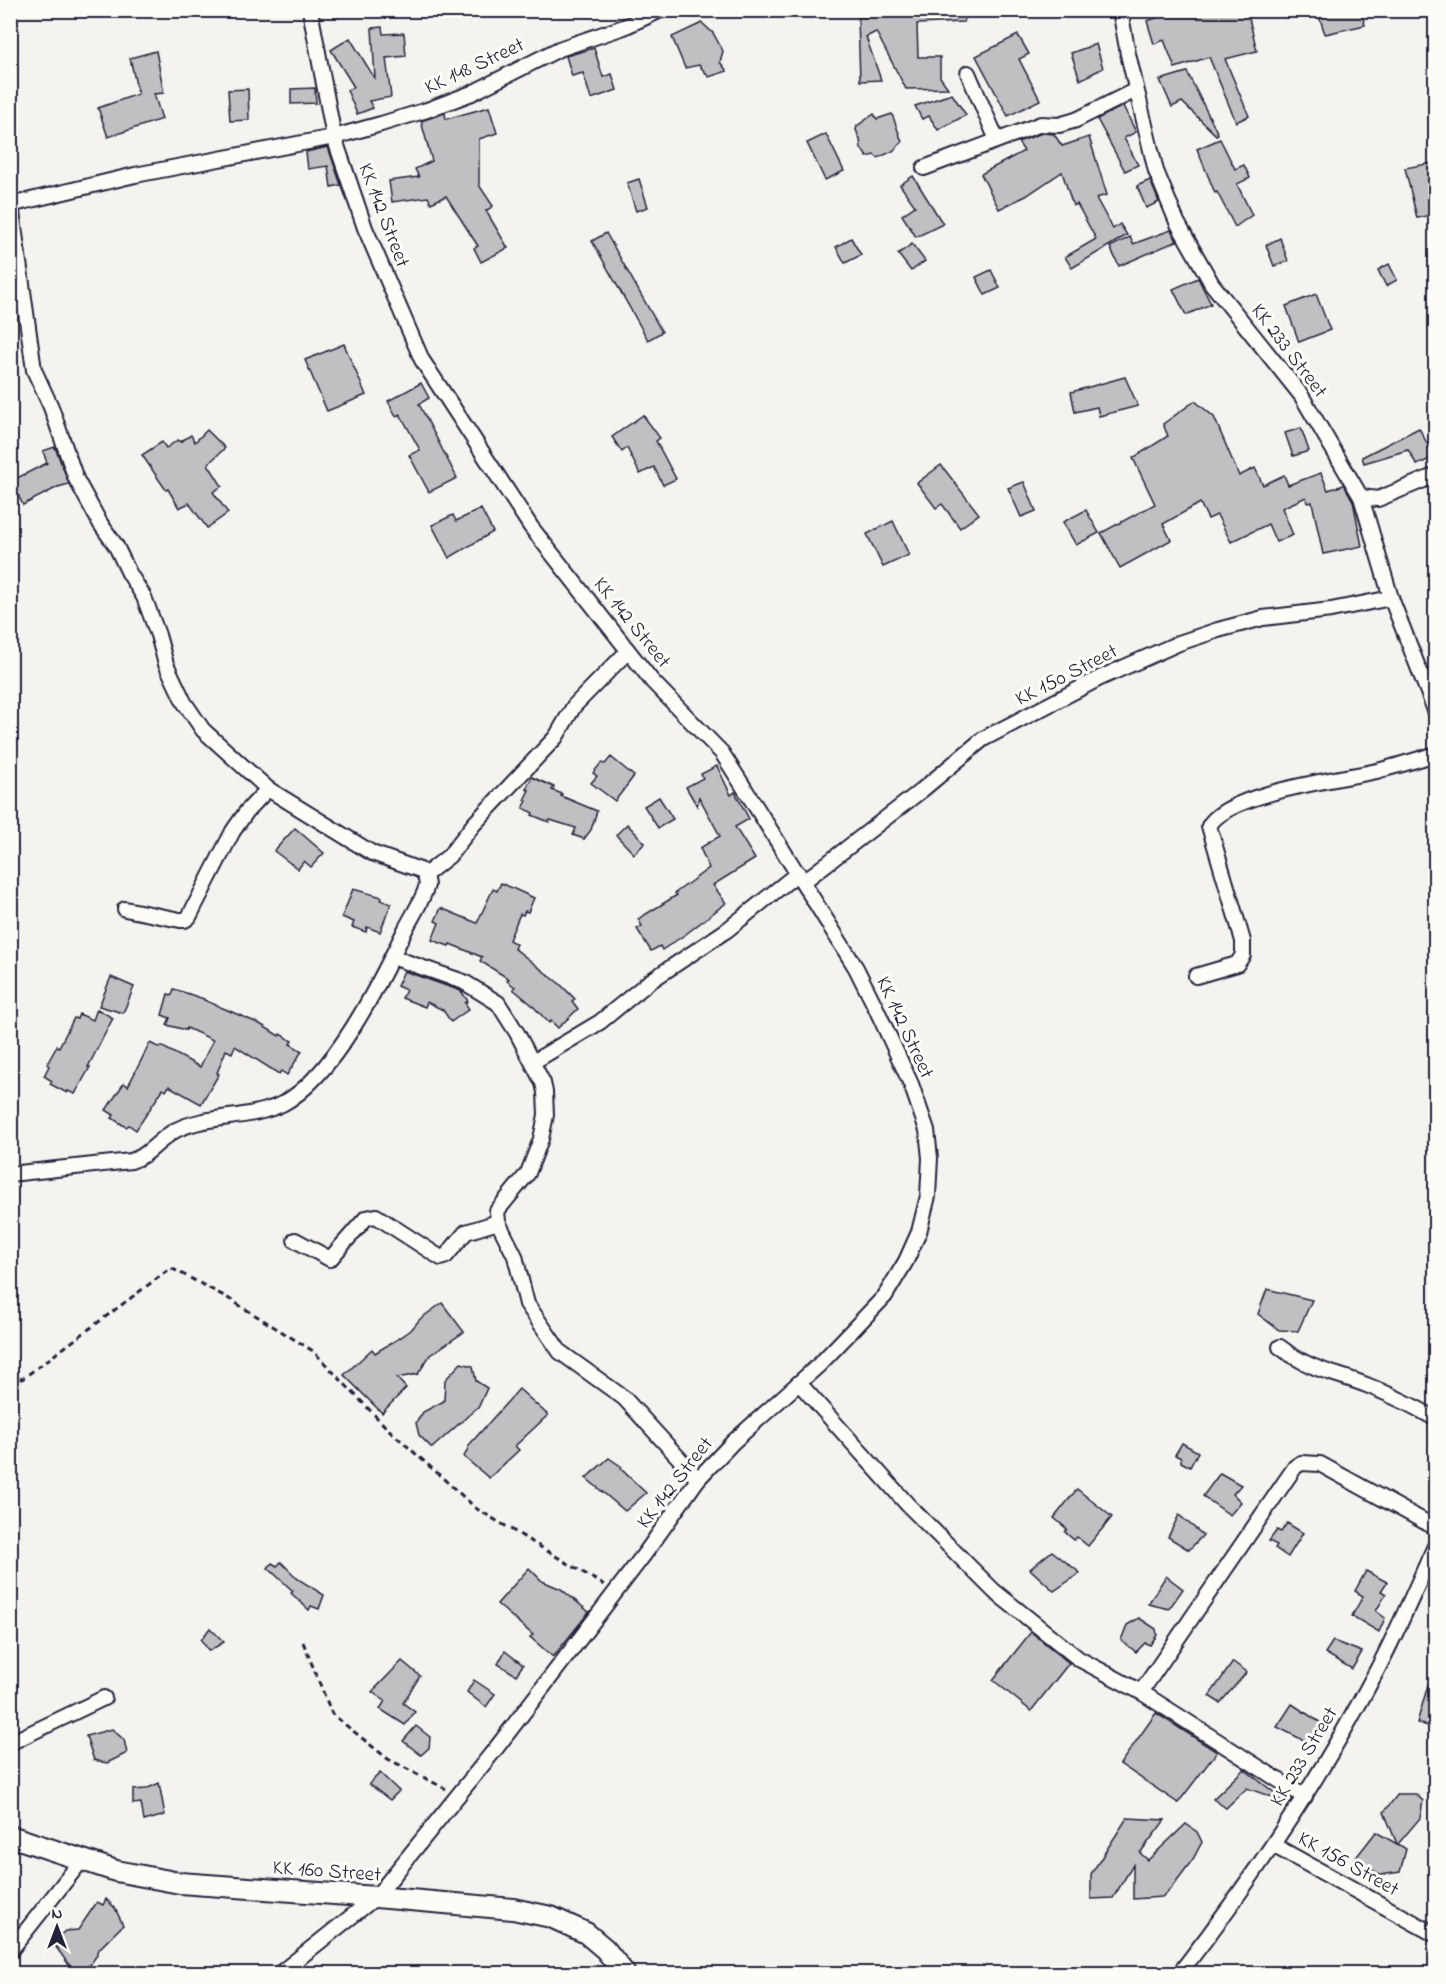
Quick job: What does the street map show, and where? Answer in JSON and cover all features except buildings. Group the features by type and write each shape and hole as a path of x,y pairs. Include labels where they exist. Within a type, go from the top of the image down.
{"main road":[{"name":"KK 160 Street","path":"10,1836 116,1871 180,1882 513,1909 551,1917 586,1933 605,1949 625,1974"}],"street":[{"name":"KK 142 Street","path":"279,1974 376,1897 616,1593 698,1479 733,1442 820,1364 885,1296 906,1261 919,1232 928,1196 930,1158 927,1130 911,1084 880,1016 856,968 801,877 722,753 652,681 531,527 422,360 365,228 334,136 310,10"},
{"name":"KK 148 Street","path":"11,205 144,173 334,136 427,110 472,93 559,49 624,27 661,10"},
{"name":"KK 233 Street","path":"1120,10 1136,90 1156,171 1177,222 1212,284 1301,395 1361,497 1391,598 1436,713"},
{"path":"968,73 997,140"},
{"path":"924,168 1041,123 1059,125 1076,120 1136,90"},
{"path":"10,1174 139,1159 176,1130 266,1110 294,1096 314,1078 352,1031 426,889 425,875 420,870 372,853 268,789 203,730 184,702 166,664 144,597 76,479 51,407 34,370 11,205"},
{"path":"1361,497 1377,499 1436,475"},
{"name":"KK 150 Street","path":"533,1062 600,1022 649,982 727,930 922,790 983,739 1100,678 1179,643 1263,618 1331,610 1391,598"},
{"path":"425,875 449,856 474,824 556,736 574,706 628,651"},
{"path":"1196,976 1237,964 1243,955 1244,941 1211,837 1209,826 1213,819 1232,807 1273,792 1380,770 1436,754"},
{"path":"125,909 186,920 233,831 247,811 268,789"},
{"path":"392,957 465,982 498,1003 533,1062 545,1092 546,1115 541,1139 528,1173 499,1208 497,1215 498,1222 515,1256 527,1304 560,1352 624,1398 698,1479"},
{"path":"295,1240 330,1259 366,1218 376,1216 441,1258 446,1256 466,1232 498,1222"},
{"path":"1280,1347 1296,1360 1313,1368 1368,1386 1436,1419"},
{"path":"799,1383 908,1505 994,1591 1079,1659 1141,1692 1305,1797"},
{"path":"1141,1692 1295,1467 1301,1463 1320,1464 1436,1528"},
{"name":"KK 233 Street","path":"1179,1974 1225,1915 1305,1797 1376,1672 1436,1544"},
{"path":"10,1743 104,1698"},
{"name":"KK 156 Street","path":"1273,1845 1436,1935"},
{"path":"10,1951 82,1860"}],"path":[{"path":"10,1374 22,1379 171,1268 226,1297 313,1352 387,1428 477,1509 616,1593"},
{"path":"303,1641 332,1714 388,1759 458,1796"}]}
